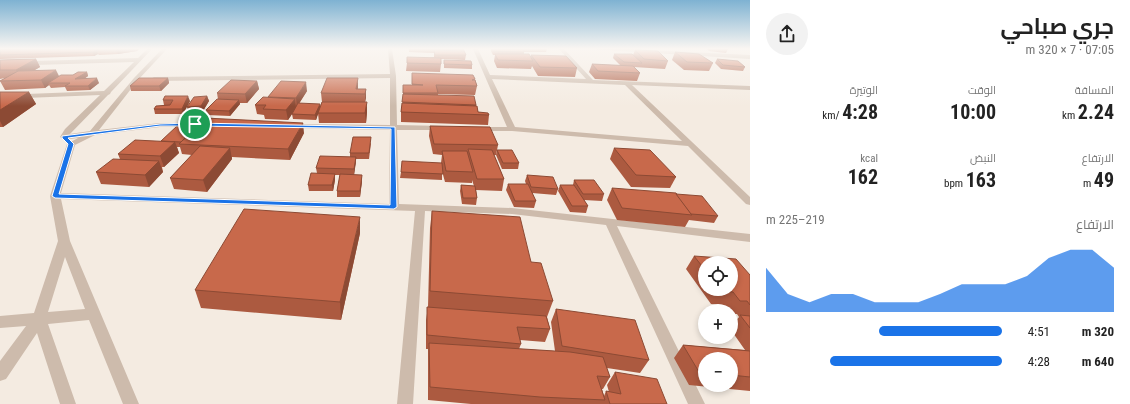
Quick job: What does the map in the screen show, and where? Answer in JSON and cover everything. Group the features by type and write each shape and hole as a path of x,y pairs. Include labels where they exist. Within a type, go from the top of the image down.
{"street":[{"path":"130,68 68,130 68,140 55,196 64,241 131,404"},
{"path":"92,134 147,68"},
{"path":"392,68 394,207"},
{"path":"484,68 512,129"},
{"path":"579,68 591,81"},
{"path":"136,79 393,76"},
{"path":"488,77 750,88"},
{"path":"627,83 750,202"},
{"path":"0,97 126,92"},
{"path":"68,140 92,134 160,125 219,125"},
{"path":"282,126 449,128"},
{"path":"472,128 512,129 690,144"},
{"path":"55,196 512,211 750,238"},
{"path":"405,404 420,208"},
{"path":"610,223 697,404"},
{"path":"0,374 39,318 64,241"},
{"path":"0,322 94,314"},
{"path":"39,318 68,404"}],"building":[{"path":"0,68 20,68 16,70 0,70"},
{"path":"595,68 635,68 640,73 598,71"},
{"path":"56,70 41,80 0,81 18,71"},
{"path":"78,72 87,72 75,79 97,78 88,86 65,86 70,83 48,83 61,75 73,75"},
{"path":"412,73 473,75 475,79 472,80 475,80 477,86 436,85 438,93 403,93 403,85 423,85 412,84"},
{"path":"139,78 168,78 159,86 130,86"},
{"path":"327,78 358,78 356,89 366,89 365,94 321,93"},
{"path":"231,80 257,81 245,94 217,93"},
{"path":"281,81 306,82 296,98 268,97"},
{"path":"0,92 29,92 0,110"},
{"path":"403,94 474,96 476,105 402,102"},
{"path":"165,96 188,96 182,109 154,109 156,106 170,105 173,100 163,100"},
{"path":"207,96 201,106 187,107 194,97"},
{"path":"263,97 295,99 286,110 263,109 266,105 255,105"},
{"path":"217,99 239,100 229,111 206,110"},
{"path":"322,102 367,102 365,113 318,113"},
{"path":"298,103 320,104 315,115 292,114"},
{"path":"402,103 477,106 478,112 488,113 489,115 401,112"},
{"path":"205,118 303,123 288,149 179,144"},
{"path":"177,126 197,127 181,142 161,141"},
{"path":"430,126 490,127 498,145 434,144"},
{"path":"353,137 371,137 369,153 350,153"},
{"path":"135,140 175,142 160,156 118,154"},
{"path":"200,146 230,148 203,180 170,178"},
{"path":"614,148 650,150 676,177 636,175"},
{"path":"468,149 492,150 504,179 477,179"},
{"path":"497,150 512,150 519,163 503,163"},
{"path":"442,151 467,151 473,172 446,171"},
{"path":"320,156 356,157 354,169 316,168"},
{"path":"113,159 159,161 145,175 96,172"},
{"path":"402,161 442,163 443,174 401,172"},
{"path":"311,173 335,174 332,185 308,185"},
{"path":"340,174 362,175 360,191 337,191"},
{"path":"527,175 553,177 558,189 531,187"},
{"path":"574,180 594,180 604,194 583,194"},
{"path":"508,184 528,184 536,201 515,201"},
{"path":"461,185 475,186 477,198 463,198"},
{"path":"560,185 574,185 588,206 572,206"},
{"path":"612,188 676,193 692,215 622,208"},
{"path":"676,194 702,196 718,216 691,214"},
{"path":"244,209 360,217 340,302 195,290"},
{"path":"432,211 520,217 531,262 541,263 553,301 430,291"},
{"path":"738,261 750,275 750,305 747,301 740,301 736,296 738,296"},
{"path":"427,307 546,316 550,329 517,327 521,344 427,335"},
{"path":"556,309 635,320 649,360 562,346"},
{"path":"740,315 750,316 750,328"},
{"path":"429,343 570,352 603,357 610,377 597,376 605,400 540,397 430,387"},
{"path":"683,345 750,351 750,377 738,376 738,352 698,352 698,370"},
{"path":"615,372 657,379 667,404 610,404 606,391 621,394"}],"route":[{"path":"195,124 394,128 394,207 55,196 71,144 64,137 160,125 195,124"}]}
